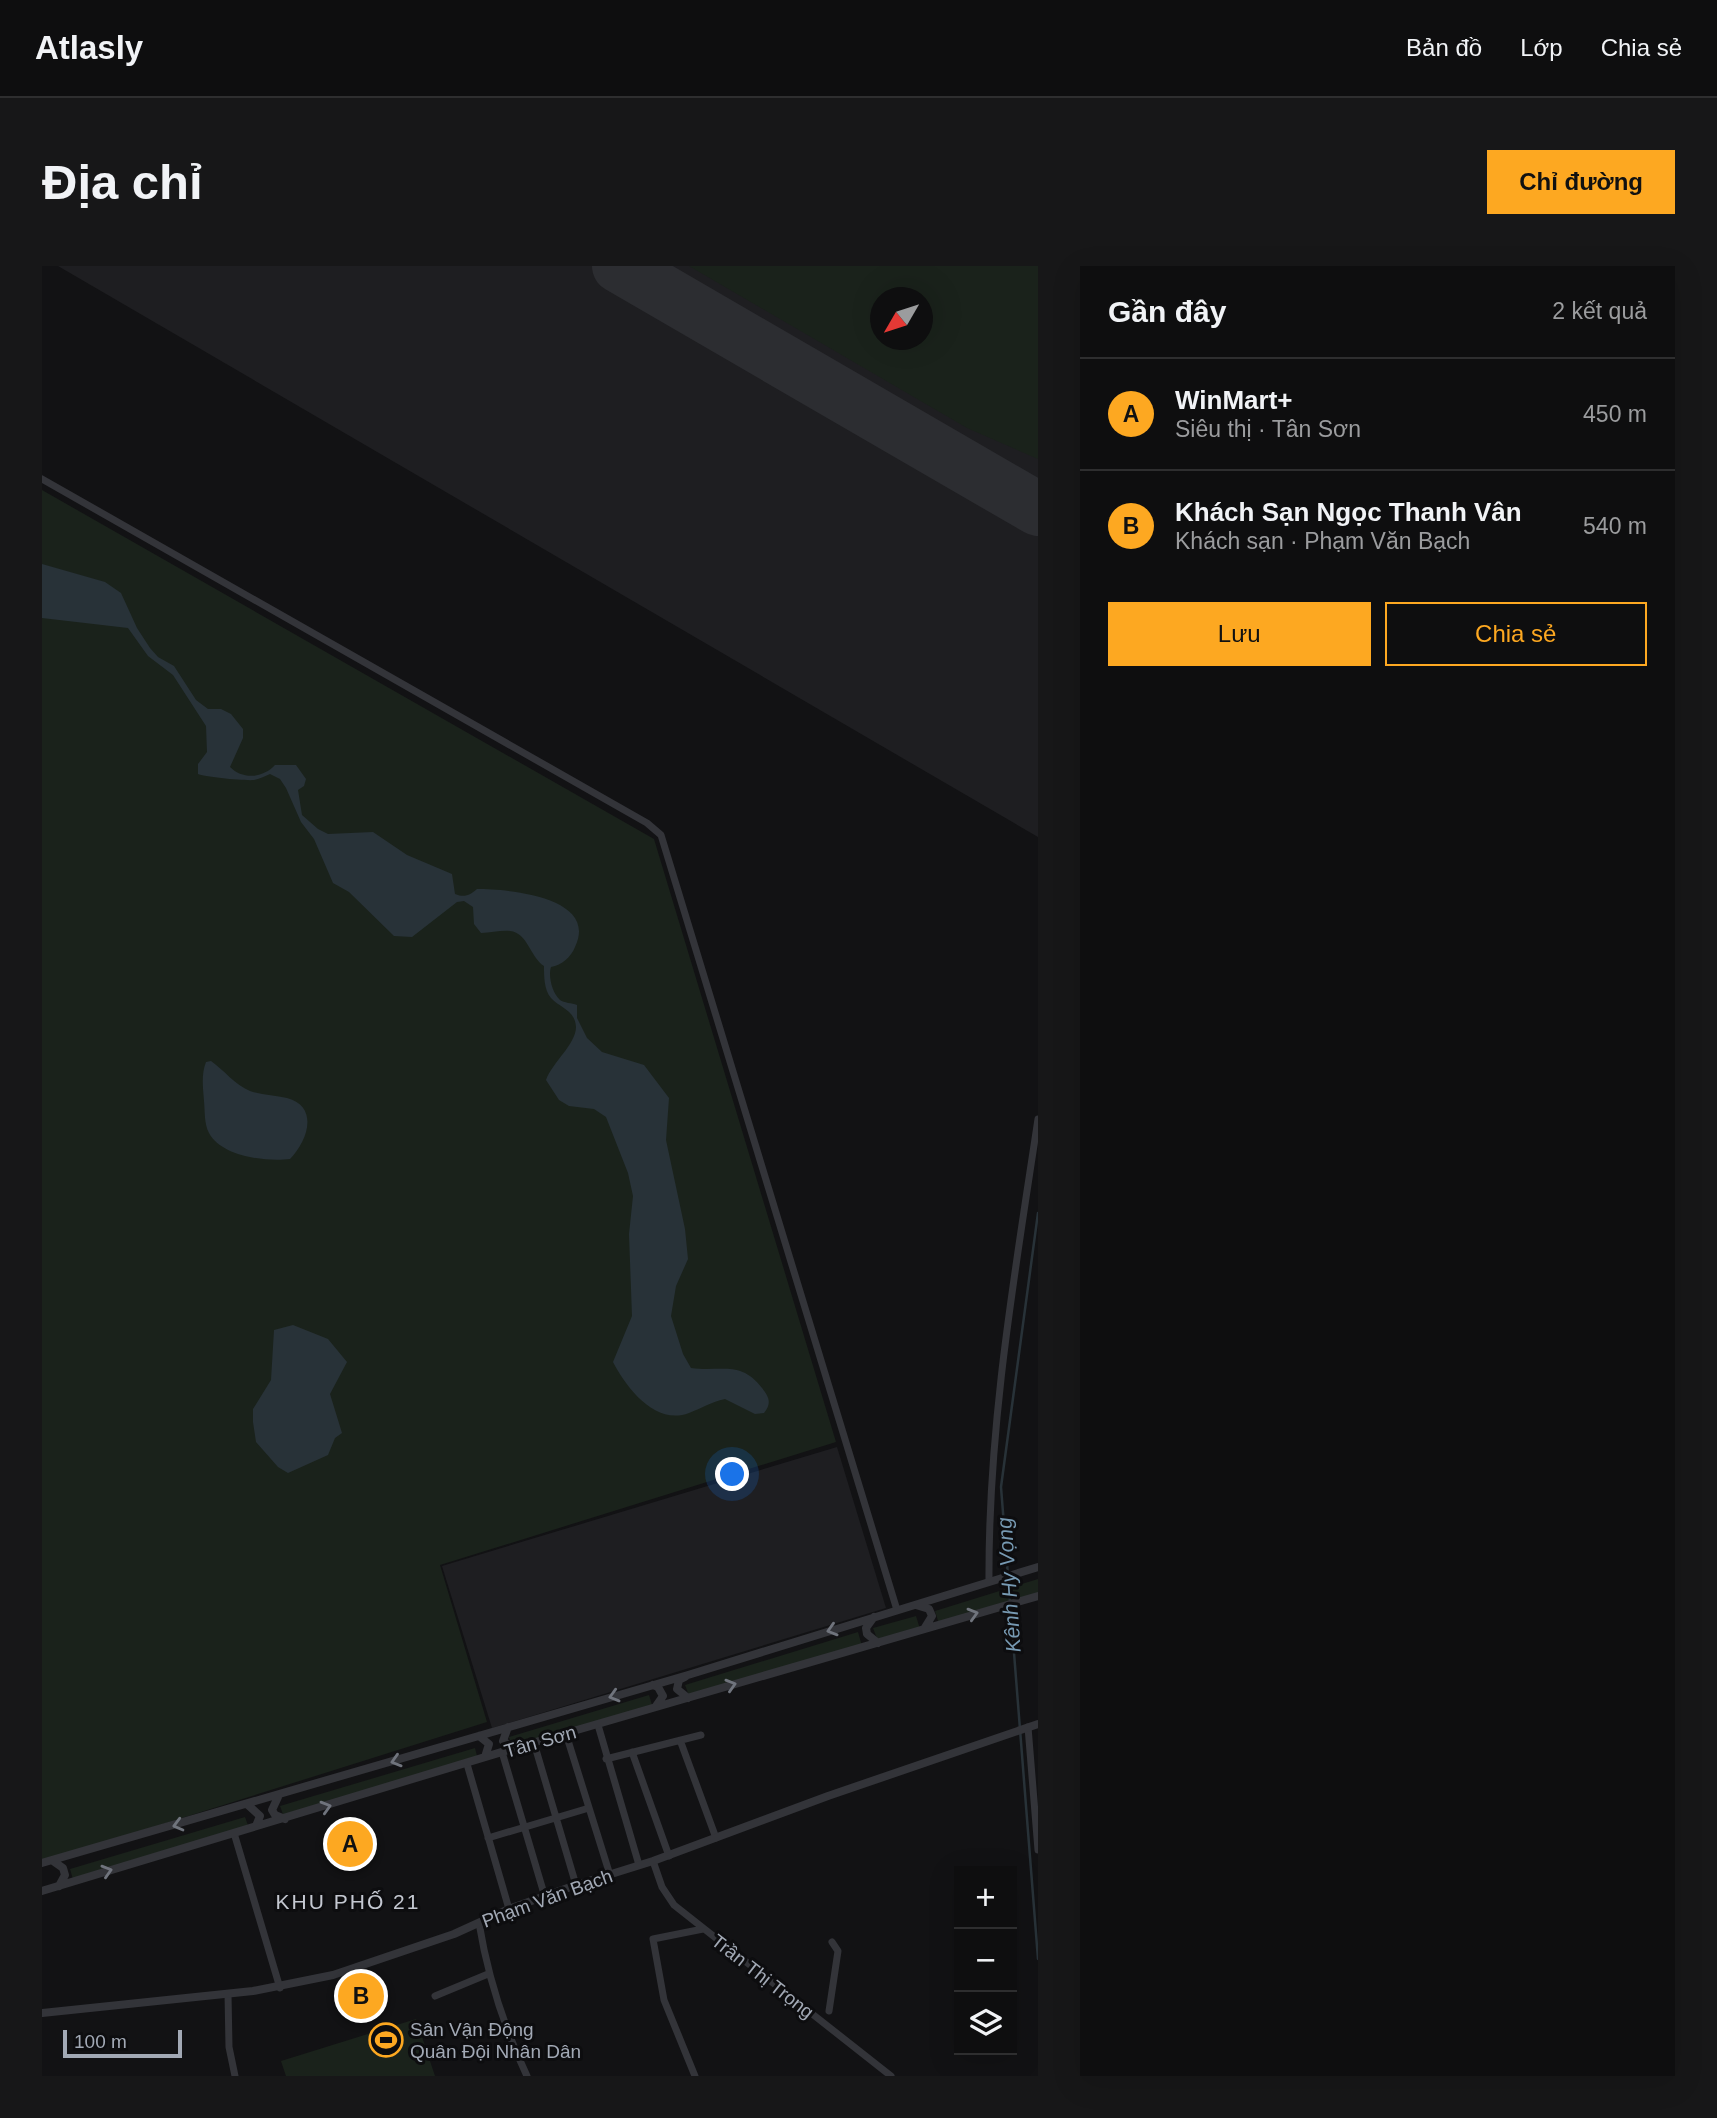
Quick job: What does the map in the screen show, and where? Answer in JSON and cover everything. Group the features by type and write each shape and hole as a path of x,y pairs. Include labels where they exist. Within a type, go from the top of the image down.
{"street":[{"path":"42,479 647,823 661,835 897,1610"},
{"path":"990,1581 988,1504 1007,1330 1038,1119"},
{"name":"Tân Sơn","path":"42,1863 278,1797 1038,1567"},
{"name":"Tân Sơn","path":"42,1891 656,1706 1038,1595"},
{"path":"915,1605 929,1609 932,1616 924,1629"},
{"path":"874,1617 866,1628 867,1634 878,1643"},
{"path":"688,1675 680,1680 677,1689 688,1698"},
{"path":"653,1685 658,1687 663,1696 656,1706"},
{"name":"Phạm Văn Bạch","path":"42,2013 280,1988 383,1959 509,1909 669,1856 1038,1724"},
{"path":"598,1725 639,1865"},
{"path":"508,1727 503,1741 515,1748"},
{"path":"1028,1727 1038,1850"},
{"path":"565,1734 610,1875"},
{"path":"606,1759 701,1735"},
{"path":"479,1736 489,1744 485,1757"},
{"path":"680,1740 716,1838"},
{"path":"534,1743 576,1885"},
{"path":"502,1752 545,1897"},
{"path":"632,1752 669,1856"},
{"path":"467,1764 509,1909"},
{"path":"278,1797 272,1810 275,1815 286,1819"},
{"path":"248,1805 257,1810 260,1816 256,1826"},
{"path":"488,1838 589,1808"},
{"path":"234,1833 280,1988"},
{"path":"53,1861 63,1868 65,1875 59,1886"},
{"name":"Trần Thị Trọng","path":"653,1861 662,1887 674,1905 891,2076"},
{"path":"479,1923 488,1974 503,2024 527,2076"},
{"path":"695,2076 664,2000 653,1939 704,1929"},
{"path":"829,2011 838,1951 832,1942"},
{"path":"435,1996 488,1974"},
{"path":"228,1994 229,2047 235,2076"}],"shaded area":[{"path":"58,266 1038,266 1038,837"},
{"path":"689,266 1038,266 1038,459 967,428"},
{"path":"42,490 654,839 836,1442 440,1565 487,1722 42,1862"},
{"path":"42,564 105,582 121,593 137,628 150,648 158,657 174,666 196,700 208,709 221,709 231,714 243,729 243,738 230,767 241,774 253,776 265,773 275,765 296,765 306,779 304,786 298,790 302,815 318,829 328,834 373,832 407,855 452,874 455,894 467,895 477,889 528,894 563,907 574,917 579,930 575,947 566,960 551,967 550,971 550,980 557,997 577,1005 577,1018 587,1038 602,1052 644,1065 669,1098 666,1140 685,1229 688,1259 676,1286 671,1316 683,1354 691,1368 738,1370 754,1379 768,1397 769,1403 764,1413 755,1414 725,1399 677,1416 665,1414 653,1409 634,1393 613,1362 632,1316 629,1234 633,1196 628,1173 606,1117 594,1109 569,1106 559,1100 546,1080 572,1040 575,1021 570,1013 549,995 544,966 521,936 510,931 481,933 474,924 473,907 464,901 457,902 412,937 394,936 349,892 333,883 314,839 301,822 280,779 270,774 250,780 198,774 198,764 207,752 206,726 173,675 148,656 128,628 42,618"},
{"path":"211,1061 245,1088 287,1098 304,1109 307,1117 305,1135 290,1159 269,1160 246,1156 234,1153 215,1141 206,1126 203,1086 206,1062"},
{"path":"293,1325 328,1339 347,1362 330,1394 342,1433 335,1438 328,1455 288,1473 278,1467 256,1442 253,1409 271,1380 274,1330"},
{"path":"837,1447 886,1608 492,1728 442,1566"},
{"path":"1038,1579 1038,1594 939,1624 935,1611"},
{"path":"916,1616 920,1629 878,1641 873,1628"},
{"path":"858,1632 862,1646 690,1698 685,1685"},
{"path":"649,1695 653,1708 513,1749 509,1737"},
{"path":"475,1748 478,1760 285,1820 280,1806"},
{"path":"245,1817 250,1831 74,1883 70,1869"},
{"name":"Sân Vận Động Quân Đội Nhân Dân","path":"416,2019 435,2076 286,2076 281,2061"}],"waterway":[{"name":"Kênh Hy Vọng","path":"1038,1213 1001,1487 1038,1959"}],"taxiway":[{"path":"976,473 1038,494"}],"runway":[{"path":"619,266 1038,509"}],"place":[{"name":"WinMart+","path":"350,1844"},
{"name":"Khách Sạn Ngọc Thanh Vân","path":"361,1996"},
{"name":"Sân Vận Động Quân Đội Nhân Dân","path":"386,2040"}],"district":[{"name":"KHU PHỐ 21","path":"348,1902"}]}
